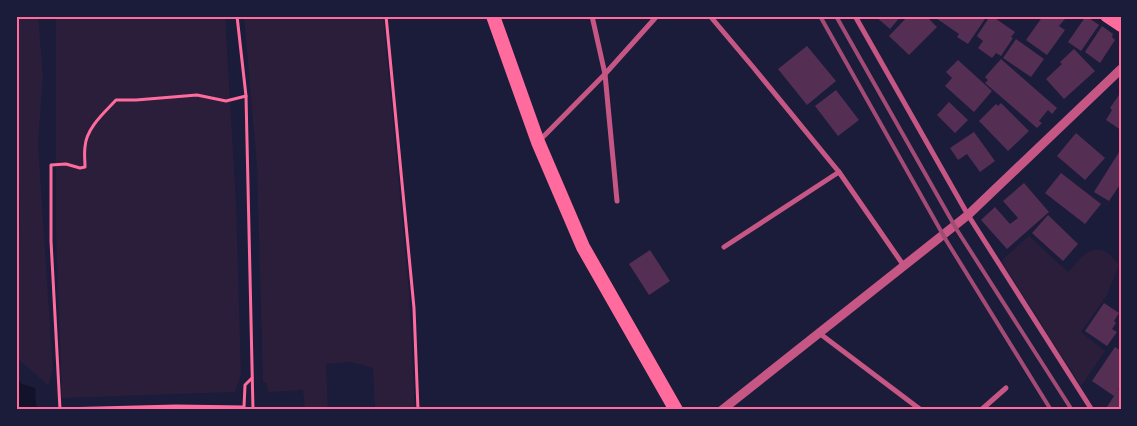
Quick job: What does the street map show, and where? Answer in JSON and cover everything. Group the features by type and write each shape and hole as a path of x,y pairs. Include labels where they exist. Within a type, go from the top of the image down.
{"highway":[{"path":"493,16 538,142 583,247 676,410"}],"main road":[{"path":"1106,16 1121,26"}],"street":[{"path":"592,16 605,74 617,201"},
{"path":"538,142 605,74 657,16"},
{"path":"710,16 839,172 904,266"},
{"path":"854,16 968,215 1092,410"},
{"path":"722,410 968,215 1121,69"},
{"path":"724,247 839,172"},
{"path":"819,332 921,410"},
{"path":"981,410 1006,388"}],"path":[{"path":"237,16 246,96 254,410"},
{"path":"386,16 414,308 418,410"},
{"path":"246,96 226,101 198,95 116,100 89,132 84,145 85,167 80,168 66,164 51,165 51,241 54,266 60,409 176,406 244,407 245,385 252,378"}],"shaded area":[{"path":"16,16 38,16 43,76 38,143 53,371 48,385 17,358 20,212 16,113"},
{"path":"56,16 225,16 236,202 241,374 235,392 62,398 56,232"},
{"path":"244,16 383,16 409,292 415,410 375,410 373,368 351,362 326,364 328,410 305,410 303,390 268,392 267,384 263,382 257,166"},
{"path":"1029,236 1068,272 1083,256 1093,250 1106,252 1119,265 1107,295 1081,332 1105,351 1081,386 1001,261"},
{"path":"16,377 22,384 35,388 36,404 39,410 16,410"}],"building":[{"path":"875,16 901,16 890,29"},
{"path":"908,16 926,16 937,27 909,55 889,36"},
{"path":"933,16 987,16 968,44 957,37 959,34"},
{"path":"990,16 1015,32 1001,56 996,53 992,58 978,48 983,41 977,36"},
{"path":"1043,16 1061,16 1065,19 1059,26 1065,30 1047,55 1026,40"},
{"path":"1086,16 1099,25 1081,51 1068,42"},
{"path":"1102,26 1113,34 1112,37 1115,40 1100,63 1085,52"},
{"path":"1016,39 1044,59 1031,77 1003,58"},
{"path":"807,46 836,81 807,105 778,69"},
{"path":"1074,49 1095,71 1064,99 1046,79"},
{"path":"1001,59 1057,108 1052,114 1048,110 1039,121 1042,123 1037,128 985,83 988,80 985,77"},
{"path":"958,60 992,91 974,112 945,86 952,78 946,72"},
{"path":"836,90 859,120 838,136 815,106"},
{"path":"1121,92 1121,130 1106,120 1112,110 1110,108"},
{"path":"949,102 968,120 955,133 937,115"},
{"path":"1001,103 1029,131 1008,151 979,121 996,104 998,106"},
{"path":"974,132 995,161 980,172 967,154 958,160 950,148"},
{"path":"1076,133 1105,158 1085,180 1057,156"},
{"path":"1121,149 1121,183 1109,201 1094,192"},
{"path":"1061,173 1101,204 1085,224 1045,193"},
{"path":"1024,183 1049,212 1007,249 981,220 995,207 1010,224 1018,218 1003,201"},
{"path":"1048,215 1078,244 1063,261 1032,233"},
{"path":"650,250 670,281 649,295 629,264"},
{"path":"1104,303 1119,313 1112,329 1117,332 1107,346 1085,331"},
{"path":"1115,347 1121,351 1121,385 1118,389 1121,391 1121,410 1105,410 1114,396 1092,381"}],"railway":[{"path":"820,16 946,240 1051,410"},
{"path":"836,16 957,230 1072,410"}]}
